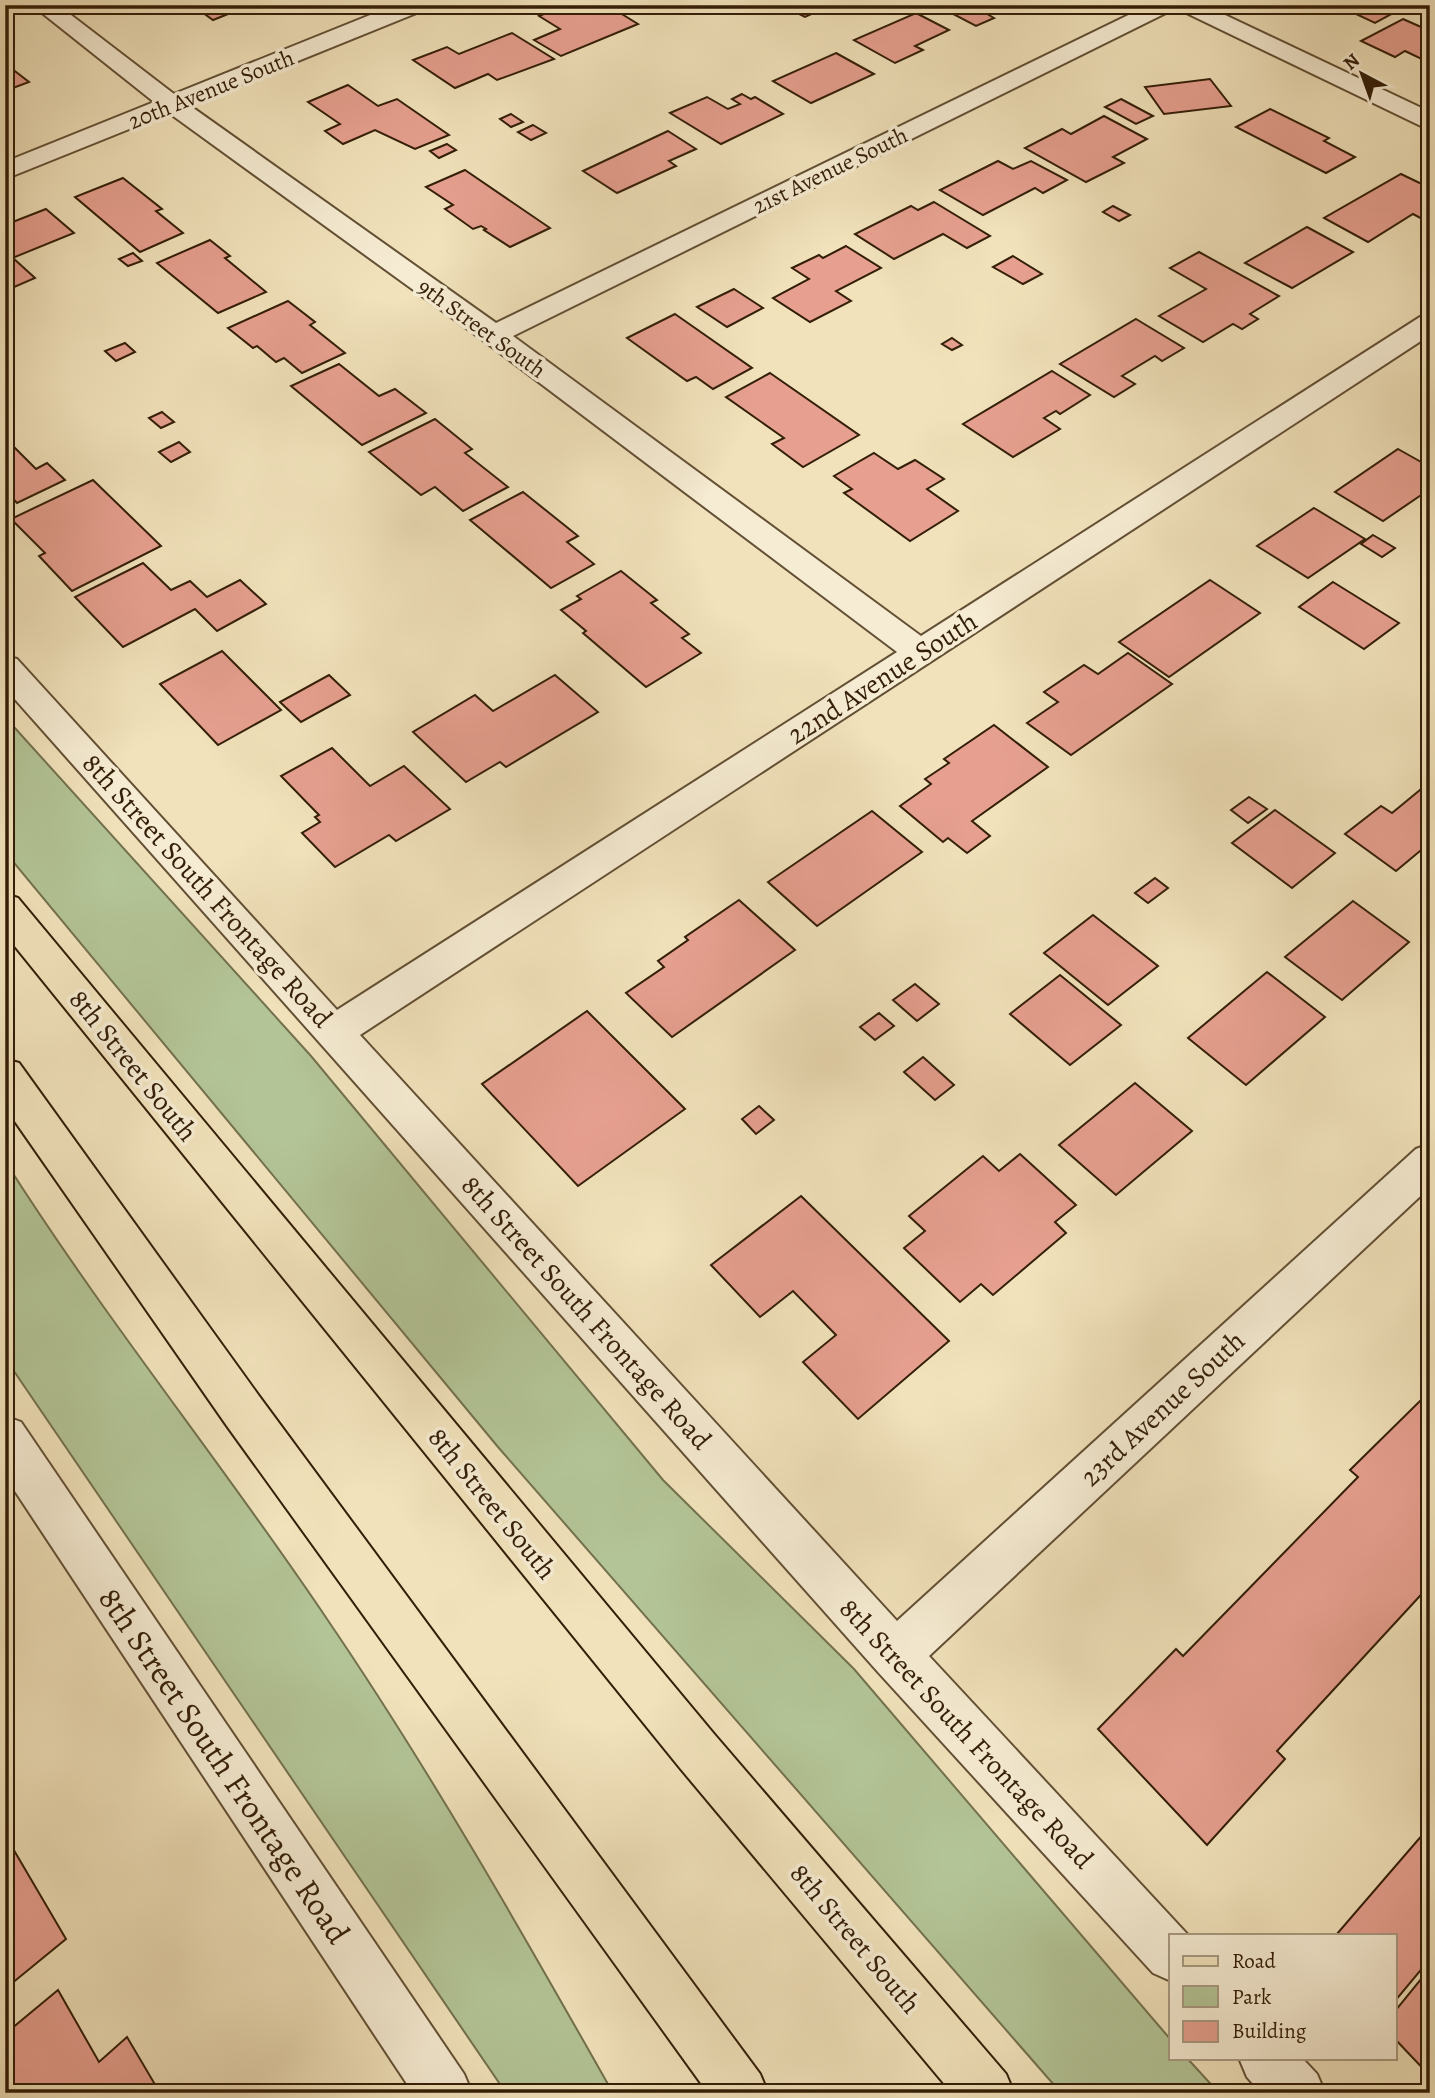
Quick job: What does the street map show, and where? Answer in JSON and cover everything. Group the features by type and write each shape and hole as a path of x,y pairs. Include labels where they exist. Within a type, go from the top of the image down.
{"main road":[{"name":"8th Street South","path":"5,908 697,1751 987,2093"},
{"path":"5,1075 243,1411 741,2093"}],"street":[{"name":"9th Street South","path":"43,5 173,105 494,335 920,652"},
{"name":"20th Avenue South","path":"5,171 416,5"},
{"name":"21st Avenue South","path":"494,335 1167,5"},
{"path":"1185,5 1430,121"},
{"name":"22nd Avenue South","path":"335,1031 1430,323"},
{"name":"8th Street South Frontage Road","path":"5,667 895,1655 1169,1953"},
{"name":"23rd Avenue South","path":"895,1655 1430,1161"},
{"name":"8th Street South Frontage Road","path":"5,1437 445,2093"},
{"path":"1268,2060 1298,2093"}],"green space":[{"path":"5,717 311,1056 663,1480 854,1669 1169,2038 1169,2060 1189,2060 1219,2093 1061,2093 498,1447 5,852"},
{"path":"5,1161 83,1277 287,1561 403,1735 475,1853 613,2093 506,2093 5,1358"}],"building":[{"path":"174,5 192,5 181,10"},
{"path":"192,5 251,5 230,11 233,12 213,20"},
{"path":"565,5 607,5 638,24 561,56 534,40 560,29 539,16"},
{"path":"803,5 816,12 805,17 791,10"},
{"path":"936,5 999,5 984,12 994,18 976,26"},
{"path":"1337,5 1408,5 1375,23"},
{"path":"916,13 949,30 915,46 923,50 895,63 854,40"},
{"path":"1403,19 1430,31 1430,63 1405,51 1395,57 1361,41"},
{"path":"512,33 554,59 497,80 488,74 455,88 413,60 447,47 459,54"},
{"path":"836,53 874,74 811,103 773,81"},
{"path":"7,65 29,82 5,91"},
{"path":"1210,79 1231,106 1164,114 1145,87"},
{"path":"348,85 378,106 397,99 449,135 415,149 375,130 343,144 325,131 340,124 308,102"},
{"path":"742,94 751,99 755,97 783,114 721,144 670,113 707,97 728,109 740,104 732,99"},
{"path":"1121,99 1153,116 1136,124 1105,107"},
{"path":"1270,109 1329,138 1324,141 1355,157 1326,173 1236,127"},
{"path":"511,114 523,122 511,127 500,119"},
{"path":"1104,116 1147,139 1113,157 1124,163 1086,182 1025,148 1062,129 1071,134"},
{"path":"533,125 546,133 531,140 518,132"},
{"path":"668,131 696,149 669,161 676,166 617,193 583,171"},
{"path":"447,144 456,150 439,158 430,151"},
{"path":"998,161 1013,169 1031,161 1067,180 1043,193 1035,188 983,215 940,190"},
{"path":"465,170 550,228 510,247 481,226 473,229 445,209 453,205 426,187"},
{"path":"1401,174 1430,188 1430,218 1426,221 1413,214 1368,242 1324,218"},
{"path":"123,178 162,209 156,211 183,233 140,252 75,197"},
{"path":"934,202 990,236 967,248 943,234 894,259 855,234 911,206 918,210"},
{"path":"1113,206 1130,215 1119,221 1103,212"},
{"path":"46,209 74,233 5,261 5,225"},
{"path":"1307,227 1353,252 1292,288 1245,263"},
{"path":"210,240 230,256 225,258 266,292 218,313 157,263"},
{"path":"846,246 881,268 836,291 851,301 810,322 773,298 809,279 792,268 819,255 823,258"},
{"path":"1199,252 1279,296 1250,314 1258,319 1242,329 1233,324 1203,342 1159,316 1206,289 1170,268"},
{"path":"133,253 142,261 128,266 119,259"},
{"path":"1013,256 1042,274 1023,284 993,267"},
{"path":"13,258 35,278 5,291 5,262"},
{"path":"734,289 763,308 727,327 697,307"},
{"path":"288,301 315,322 310,325 345,353 302,373 284,358 276,362 228,328"},
{"path":"675,314 752,368 713,389 696,377 687,381 627,338"},
{"path":"1136,319 1184,348 1162,361 1155,356 1122,376 1135,384 1114,397 1060,364"},
{"path":"952,338 962,345 952,350 942,344"},
{"path":"125,343 135,352 116,361 105,351"},
{"path":"339,364 379,396 395,389 426,413 362,445 291,386"},
{"path":"1052,371 1090,395 1060,414 1056,411 1044,418 1060,429 1013,457 963,424"},
{"path":"770,373 859,435 803,467 772,444 784,438 726,397"},
{"path":"162,412 174,422 161,428 149,418"},
{"path":"435,419 472,449 465,453 508,487 463,511 435,487 421,495 369,452"},
{"path":"5,438 36,469 47,463 65,480 17,503 5,490"},
{"path":"179,442 190,452 171,462 159,452"},
{"path":"1398,449 1430,467 1430,489 1383,521 1335,492"},
{"path":"874,453 898,469 915,460 944,479 927,489 958,511 910,541 844,493 852,489 834,476"},
{"path":"93,480 161,546 72,591 39,556 45,553 11,519"},
{"path":"523,492 578,536 567,542 594,564 551,588 470,520"},
{"path":"1314,508 1365,539 1308,578 1257,546"},
{"path":"1373,535 1395,548 1382,557 1361,544"},
{"path":"143,563 171,590 190,581 207,597 240,580 266,604 217,631 195,609 123,647 75,597"},
{"path":"621,571 657,600 651,603 689,634 682,638 701,653 646,687 583,633 586,631 561,610 581,599 577,596"},
{"path":"1210,580 1260,613 1169,677 1119,642"},
{"path":"1333,582 1399,623 1364,649 1299,607"},
{"path":"222,651 281,710 218,745 160,684"},
{"path":"1128,653 1172,684 1071,755 1027,723 1058,702 1044,692 1084,665 1098,674"},
{"path":"329,675 350,695 301,722 280,702"},
{"path":"555,675 598,712 506,767 500,762 466,782 413,732 475,695 493,711"},
{"path":"994,725 1048,767 972,821 990,836 967,853 948,838 943,842 900,806 931,784 925,779 949,763 944,759"},
{"path":"332,748 370,786 404,766 450,809 396,841 389,835 335,867 302,833 320,822 315,817 319,815 281,776"},
{"path":"1426,785 1430,788 1430,849 1426,846 1396,871 1345,834 1381,806 1392,813"},
{"path":"1249,797 1267,809 1248,823 1231,810"},
{"path":"1275,810 1335,853 1292,888 1232,843"},
{"path":"872,811 922,852 817,926 768,882"},
{"path":"1155,878 1168,888 1148,903 1135,893"},
{"path":"739,900 795,950 672,1037 626,993 664,967 658,961 688,940 685,937"},
{"path":"1353,901 1409,942 1342,1000 1285,957"},
{"path":"1093,915 1158,966 1108,1005 1044,953"},
{"path":"1267,972 1325,1017 1246,1085 1188,1038"},
{"path":"1060,975 1121,1025 1070,1065 1010,1014"},
{"path":"915,984 939,1004 917,1021 893,1000"},
{"path":"587,1011 685,1109 578,1186 482,1084"},
{"path":"879,1013 894,1026 875,1040 860,1027"},
{"path":"923,1057 954,1085 935,1100 904,1072"},
{"path":"1135,1083 1192,1131 1116,1195 1059,1145"},
{"path":"759,1106 774,1120 756,1134 742,1119"},
{"path":"1020,1154 1076,1205 1055,1222 1066,1233 993,1295 981,1284 960,1302 904,1248 925,1231 909,1216 983,1156 999,1171"},
{"path":"801,1196 949,1341 858,1419 803,1362 836,1335 793,1291 760,1317 711,1265"},
{"path":"1423,1398 1430,1403 1430,1585 1277,1751 1285,1759 1207,1845 1098,1729 1176,1649 1183,1656 1358,1477 1350,1470"},
{"path":"1430,1826 1430,1959 1396,2000 1396,1934 1337,1934"},
{"path":"5,1835 66,1939 5,1989"},
{"path":"1430,1968 1430,2076 1396,2040 1396,2010"},
{"path":"58,1990 99,2062 127,2037 160,2093 5,2093 5,2034"}]}
